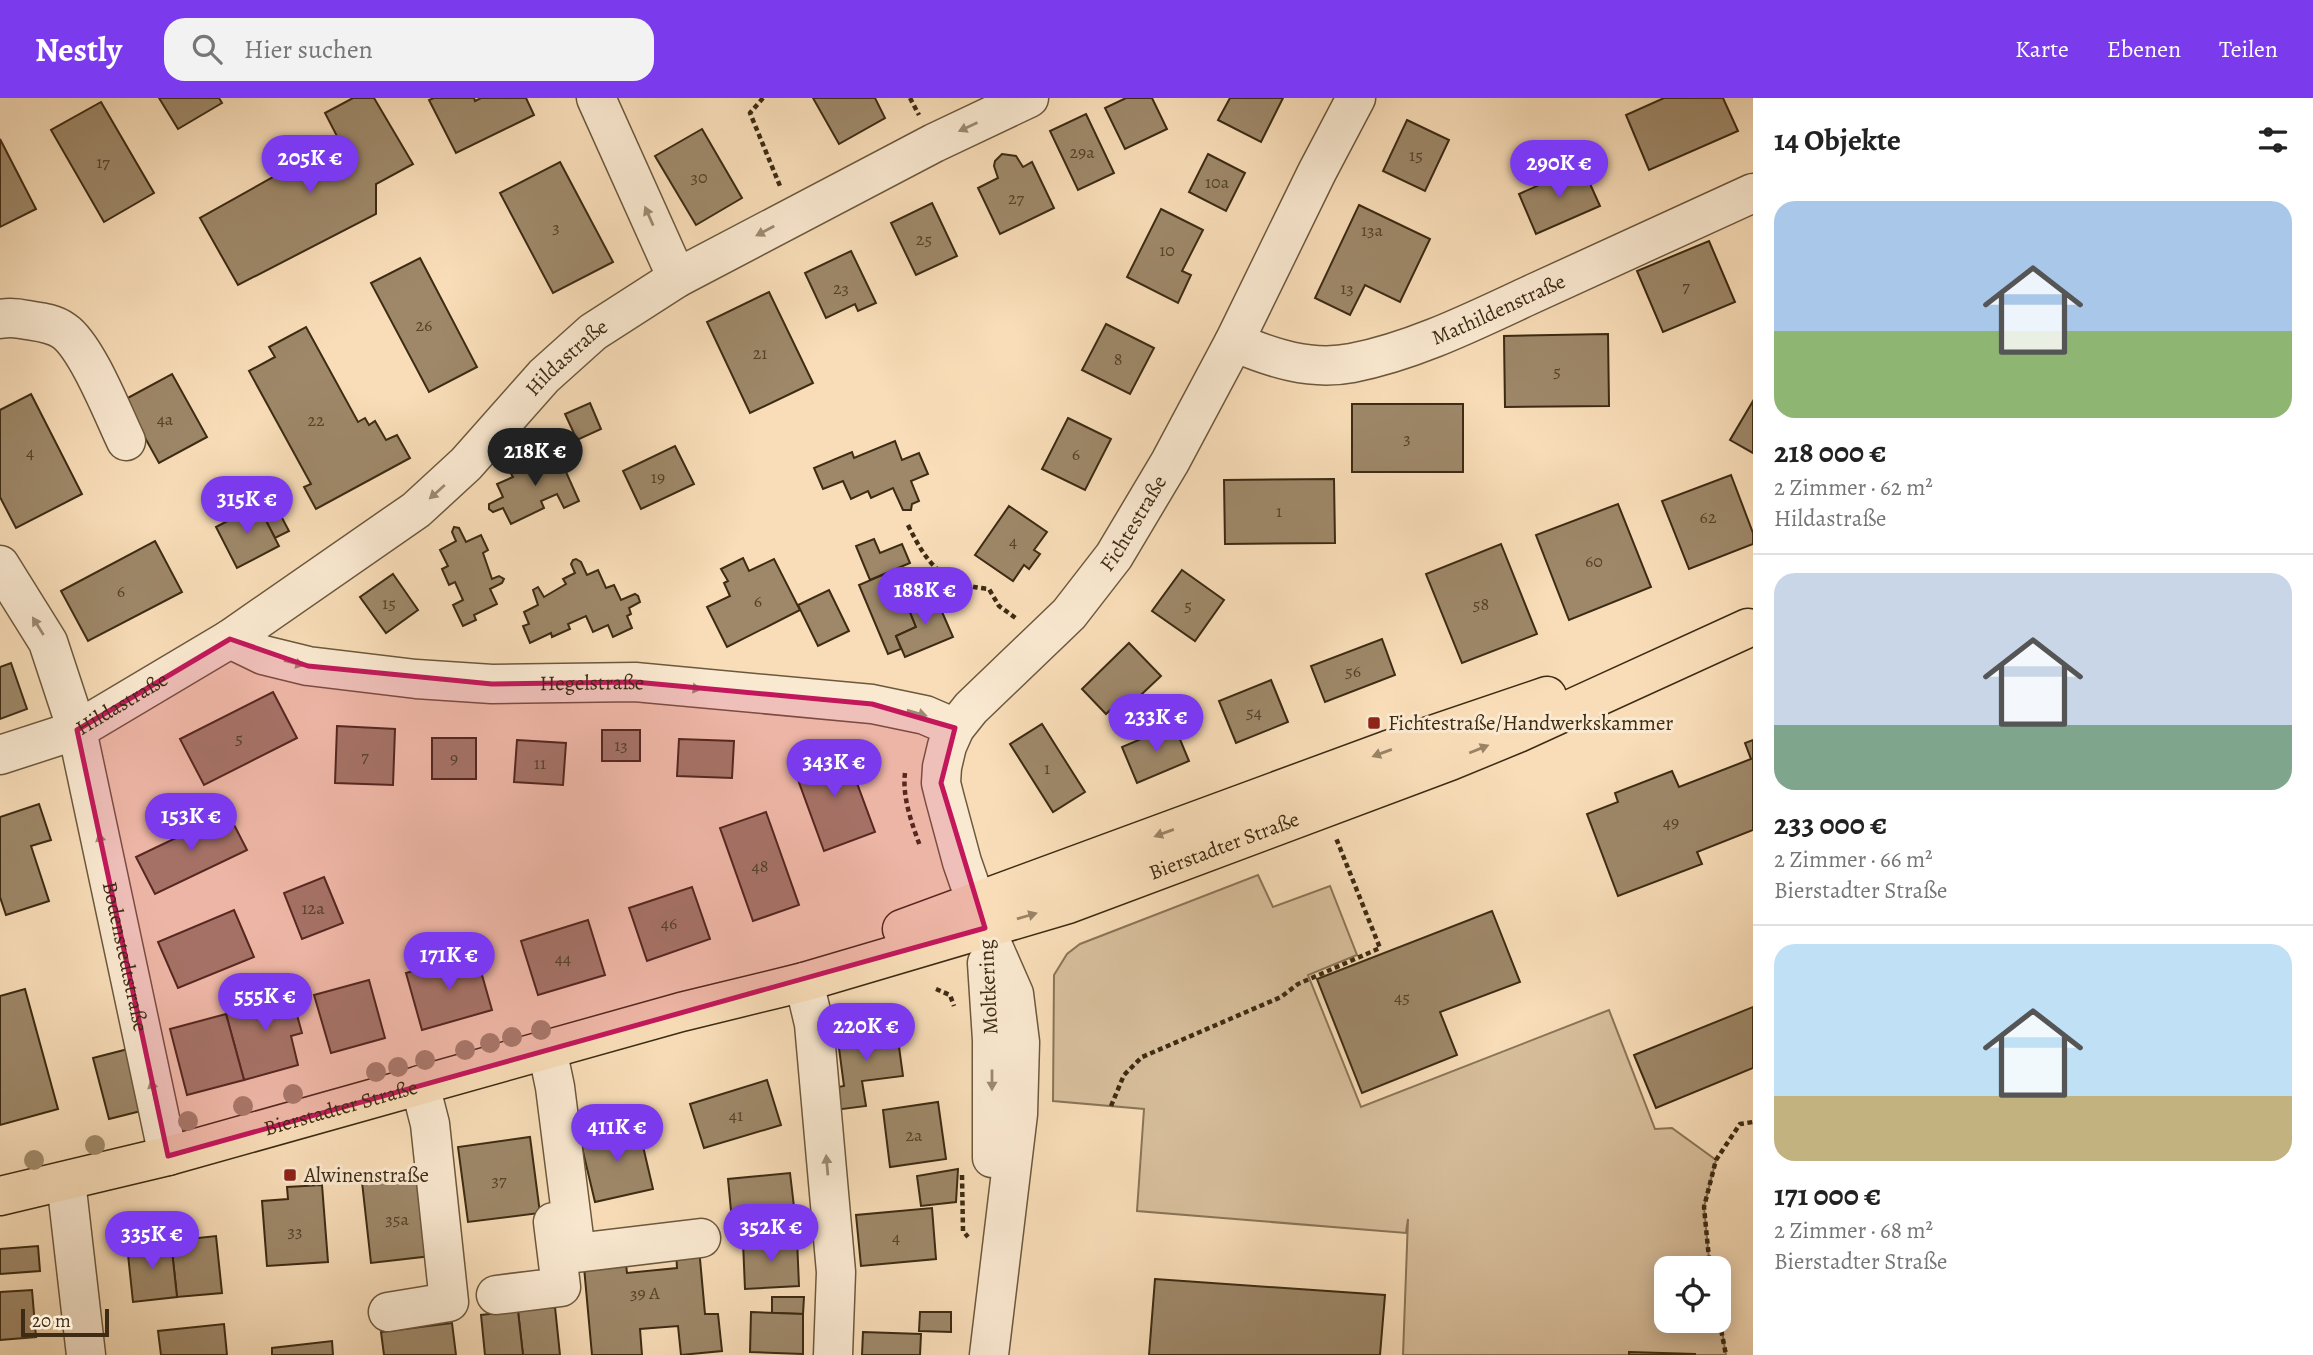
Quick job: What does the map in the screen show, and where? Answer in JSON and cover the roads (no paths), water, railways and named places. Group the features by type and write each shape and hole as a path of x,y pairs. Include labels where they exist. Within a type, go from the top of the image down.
{"main road":[{"name":"Bierstadter Straße","path":"681,1012 981,914 1068,904 1518,733 1751,627"},
{"name":"Bierstadter Straße","path":"0,1196 168,1156 538,1051 804,982 981,914 1388,750 1751,627"}],"street":[{"path":"596,98 677,278"},
{"name":"Hildastraße","path":"0,755 77,730 230,639 416,510 466,464 544,376 593,332 677,278 934,143 1029,98"},
{"name":"Fichtestraße","path":"981,914 962,862 941,783 947,746 955,728 986,692 1069,614 1114,556 1170,462 1234,342 1356,98"},
{"name":"Mathildenstraße","path":"1234,342 1275,359 1300,365 1362,360 1409,346 1493,312 1753,192"},
{"path":"0,319 8,317 47,322 65,331 77,344 126,441"},
{"name":"Bodenstedtstraße","path":"0,565 48,642 77,730 168,1156"},
{"name":"Hegelstraße","path":"230,639 263,655 308,666 416,679 492,684 635,682 872,704 925,715 955,728"},
{"name":"Moltkering","path":"981,914 992,1040 990,1341"},
{"path":"804,982 814,1024 836,1272 832,1355"},
{"path":"538,1051 555,1087 576,1253 701,1238"},
{"path":"496,1295 561,1287 538,1092 538,1051"},
{"path":"388,1312 449,1302 430,1124 420,1085"},
{"path":"66,1181 86,1355"}],"place":[{"name":"Fichtestraße/Handwerkskammer","path":"1374,723"},
{"name":"Alwinenstraße","path":"290,1175"}]}
